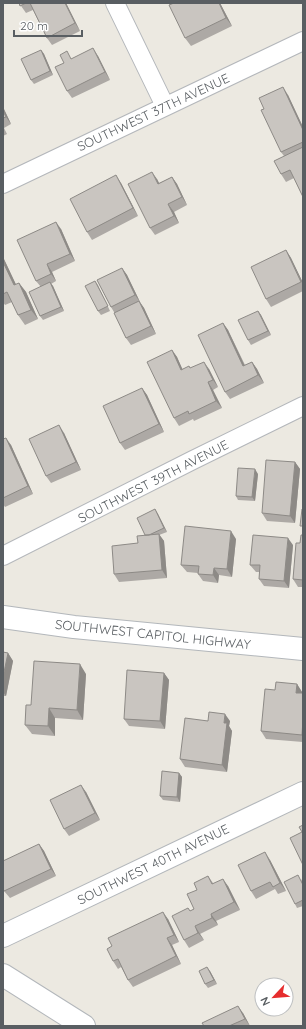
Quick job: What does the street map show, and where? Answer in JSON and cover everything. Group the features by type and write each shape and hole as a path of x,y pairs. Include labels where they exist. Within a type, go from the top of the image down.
{"street":[{"path":"115,3 165,106"},
{"name":"SOUTHWEST 37TH AVENUE","path":"3,184 303,41"},
{"name":"SOUTHWEST 39TH AVENUE","path":"3,556 303,406"},
{"name":"SOUTHWEST CAPITOL HIGHWAY","path":"3,617 74,627 303,649"},
{"name":"SOUTHWEST 40TH AVENUE","path":"3,936 303,792"},
{"path":"3,975 84,1026"}],"building":[{"path":"19,3 26,3 20,6"},
{"path":"30,3 65,3 75,23 47,38"},
{"path":"174,3 219,3 226,18 185,38 169,5"},
{"path":"93,48 105,72 67,91 55,67 64,63 60,55 67,51 71,59"},
{"path":"41,50 50,71 31,80 21,59"},
{"path":"283,87 303,130 303,142 281,152 261,110 264,109 259,98"},
{"path":"3,111 6,117 3,118"},
{"path":"303,147 303,197 290,170 281,174 274,161"},
{"path":"152,172 158,184 172,177 182,197 168,204 174,216 150,228 128,184"},
{"path":"116,175 133,208 87,232 70,199"},
{"path":"56,222 70,254 47,264 51,274 36,281 17,240"},
{"path":"286,250 301,282 266,299 251,267"},
{"path":"3,262 14,285 19,283 31,310 18,315 7,292 3,294"},
{"path":"122,268 135,295 111,307 97,280"},
{"path":"95,281 108,306 98,311 85,286"},
{"path":"50,282 61,307 40,316 29,292"},
{"path":"139,301 151,326 126,338 114,313"},
{"path":"258,311 268,331 248,340 238,320"},
{"path":"223,323 243,366 252,362 258,375 225,392 198,335"},
{"path":"172,350 181,370 204,362 213,380 208,382 216,401 189,414 188,411 174,418 147,362"},
{"path":"142,388 159,424 120,443 103,406"},
{"path":"59,425 76,462 46,476 29,439"},
{"path":"6,438 28,486 3,498 3,439"},
{"path":"266,460 295,462 290,516 262,513"},
{"path":"238,468 255,469 252,497 236,496"},
{"path":"155,509 164,528 149,535 145,535 137,518"},
{"path":"302,509 303,526 300,526"},
{"path":"185,526 231,531 227,569 214,568 213,575 198,574 199,566 181,565"},
{"path":"159,534 162,570 114,574 112,546 138,543 137,536"},
{"path":"253,535 288,538 284,581 259,579 260,565 250,565"},
{"path":"301,535 303,535 303,580 293,579 296,543 300,543"},
{"path":"3,652 8,653 3,677"},
{"path":"34,661 80,664 77,710 49,708 48,726 25,725 26,705 31,705"},
{"path":"127,670 164,673 160,721 124,719"},
{"path":"276,682 297,684 296,693 303,693 302,735 261,731 265,689 275,690"},
{"path":"209,712 225,714 224,723 227,723 222,765 180,759 185,718 208,721"},
{"path":"162,771 179,773 177,797 160,796"},
{"path":"81,785 95,813 64,829 50,800"},
{"path":"303,825 303,865 290,838 302,832 299,827"},
{"path":"39,844 51,869 4,891 3,861"},
{"path":"265,852 280,883 273,887 270,882 251,891 238,865"},
{"path":"298,875 303,885 303,900 295,904 284,882"},
{"path":"208,876 212,884 223,879 234,902 211,914 212,918 195,926 198,933 184,940 172,916 188,908 190,911 194,909 187,894 197,890 194,883"},
{"path":"163,912 174,935 167,938 176,956 128,980 118,959 113,961 107,949 112,946 108,938"},
{"path":"207,967 214,980 205,984 199,971"},
{"path":"238,1006 245,1019 229,1026 204,1026 202,1023"}]}
